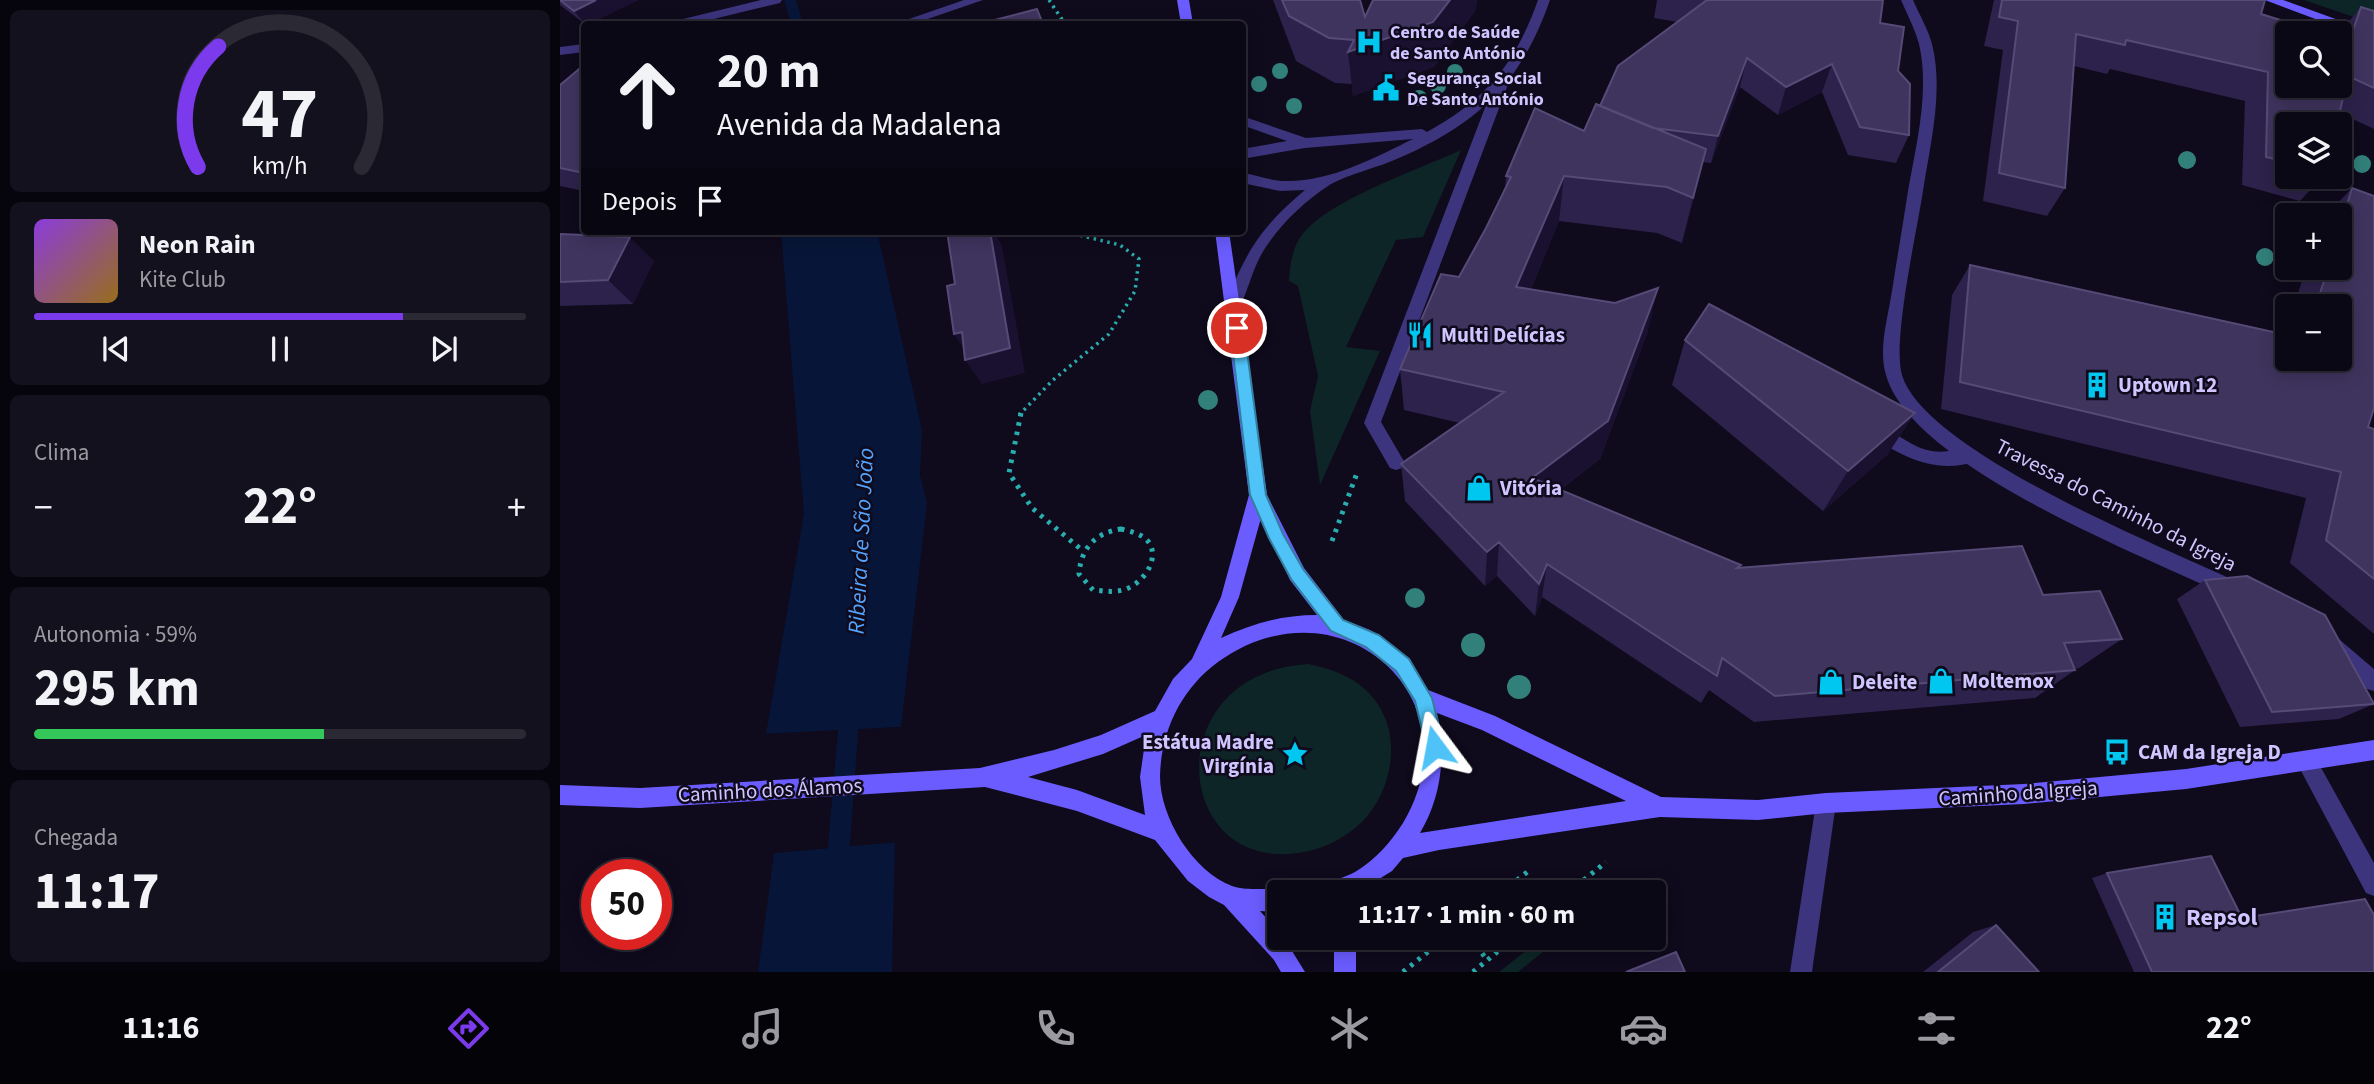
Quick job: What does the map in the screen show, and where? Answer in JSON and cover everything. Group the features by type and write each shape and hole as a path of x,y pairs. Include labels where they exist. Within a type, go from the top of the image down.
{"street":[{"path":"691,21 776,0"},
{"path":"912,20 976,0"},
{"path":"1183,0 1187,21"},
{"path":"1246,179 1286,187 1323,182 1361,169 1469,113 1489,97 1503,79 1522,50 1544,0"},
{"name":"Travessa do Caminho da Igreja","path":"1907,0 1925,43 1930,77 1894,329 1893,376 1903,400 1932,430 2035,494 2249,598"},
{"path":"2271,0 2374,37"},
{"path":"560,51 581,48"},
{"path":"1395,463 1371,424 1503,79"},
{"path":"1246,121 1305,143"},
{"path":"1246,153 1305,143 1436,132"},
{"path":"1233,304 1253,255 1279,220 1323,182"},
{"path":"1223,235 1258,495 1297,574 1337,626"},
{"path":"1856,420 1924,459 1952,461 1970,456"},
{"path":"1199,664 1230,597 1258,495"},
{"path":"1294,972 1282,952 1232,897 1191,870 1162,832 1151,794 1150,754 1161,718 1177,689 1199,664 1231,641 1265,627 1301,622 1337,626 1373,641 1403,665 1423,698 1435,747 1426,800 1398,849 1366,880"},
{"path":"2318,636 2374,682"},
{"name":"Caminho da Igreja","path":"1423,698 1488,723 1660,807"},
{"name":"Caminho dos Álamos","path":"560,795 665,796 980,778 1054,760 1103,744 1161,718"},
{"name":"Caminho da Igreja","path":"1398,849 1438,839 1660,807 1758,810 1826,803 2024,794 2186,779 2374,750"},
{"path":"2307,762 2374,885"},
{"name":"Caminho dos Álamos","path":"980,778 1037,787 1100,807 1162,832"},
{"path":"1801,972 1826,803"},
{"path":"1232,897 1267,900"},
{"path":"1345,950 1345,972"}],"path":[{"path":"1049,0 1063,21"},
{"path":"1079,235 1120,245 1139,259 1135,291 1109,334 1053,380 1019,415 1009,473 1032,508 1083,551"},
{"path":"1332,541 1345,508"},
{"path":"1110,530 1132,530 1149,541 1153,559 1141,581 1118,593 1105,594 1093,590 1079,573 1083,551 1089,542 1110,530"},
{"path":"1584,880 1606,862"},
{"path":"1517,880 1539,863"},
{"path":"1404,972 1431,950"},
{"path":"1480,950 1487,960"},
{"path":"1472,972 1499,950"}],"green space":[{"path":"2304,0 2374,0 2374,24"},
{"path":"1461,150 1423,237 1396,240 1346,347 1380,351 1320,485 1310,411 1318,376 1298,286 1289,281 1291,260 1296,246 1308,228 1339,205 1380,184"},
{"path":"1308,664 1348,677 1359,684 1377,703 1384,716 1391,742 1387,780 1376,803 1361,823 1336,841 1309,851 1289,854 1250,849 1222,829 1204,800 1199,765 1206,730 1226,699 1260,675"},
{"path":"1527,950 1545,950 1518,972 1499,972"}],"water":[{"path":"781,235 878,235 922,430 920,475 927,503 901,727 766,734 804,514"},
{"path":"895,842 892,972 758,972 774,853"}],"pier":[{"path":"904,727 901,730 767,737 763,734"},
{"path":"895,839 898,842 770,853 774,849"}],"building":[{"path":"560,0 596,0 574,11"},
{"path":"1282,0 1360,0 1365,17 1373,0 1450,0 1433,22 1348,52 1354,40 1329,38 1289,16"},
{"path":"1707,0 1883,0 1880,23 1904,27 1898,71 1910,84 1909,135 1860,127 1832,64 1786,87 1747,58 1718,136 1653,128 1600,106 1618,66"},
{"path":"2002,0 2265,0 2261,14 2283,21 2275,21 2275,98 2343,98 2340,112 2275,112 2275,159 2266,157 2268,72 2126,40 2125,45 2076,34 2065,188 1999,173 2018,21 1999,17"},
{"path":"2361,7 2374,11 2374,88 2352,78 2352,33"},
{"path":"1037,9 1042,21 991,21"},
{"path":"581,68 581,172 560,168 560,85"},
{"path":"1596,104 1706,149 1693,198 1667,187 1564,176 1516,287 1615,303 1658,288 1608,421 1532,478 1741,565 1737,568 2022,546 2043,595 2100,591 2122,639 2064,643 2075,670 1775,696 1722,658 1717,676 1547,564 1539,584 1499,542 1487,552 1401,464 1504,392 1400,369 1441,274 1459,277 1486,228 1511,177 1506,176 1535,108 1584,131"},
{"path":"2352,188 2374,196 2374,408 2368,427 2374,429 2374,579 2326,540 2341,472 1960,382 1970,265 2275,332 2275,371 2352,371 2352,294 2320,294 2324,280 2352,280 2352,203 2348,203"},
{"path":"560,234 630,237 608,280 560,282"},
{"path":"948,235 991,235 1010,348 965,360 962,332 954,334 947,286 955,284"},
{"path":"1709,304 1915,413 1848,471 1685,340"},
{"path":"2247,576 2325,615 2374,704 2272,712 2205,580"},
{"name":"Repsol","path":"2211,856 2242,918 2365,899 2374,915 2374,972 2152,972 2107,873"},
{"path":"1996,925 2039,972 1938,972"},
{"path":"1676,952 1685,972 1626,972"}],"waterway":[{"name":"Ribeira de São João","path":"790,0 796,21"},
{"path":"837,870 850,706"}],"place":[{"name":"Centro de Saúde de Santo António","path":"1369,42"},
{"name":"Segurança Social De Santo António","path":"1386,88"},
{"name":"Multi Delícias","path":"1420,335"},
{"name":"Uptown 12","path":"2097,385"},
{"name":"Vitória","path":"1479,488"},
{"name":"Moltemox","path":"1941,681"},
{"name":"Deleite","path":"1831,682"},
{"name":"CAM da Igreja D","path":"2117,752"},
{"name":"Estátua Madre Virgínia","path":"1295,754"},
{"name":"Repsol","path":"2165,917"}],"route":[{"path":"1237,328 1258,495 1277,538 1297,574 1337,626 1373,641 1403,665 1423,698 1435,747"}]}
